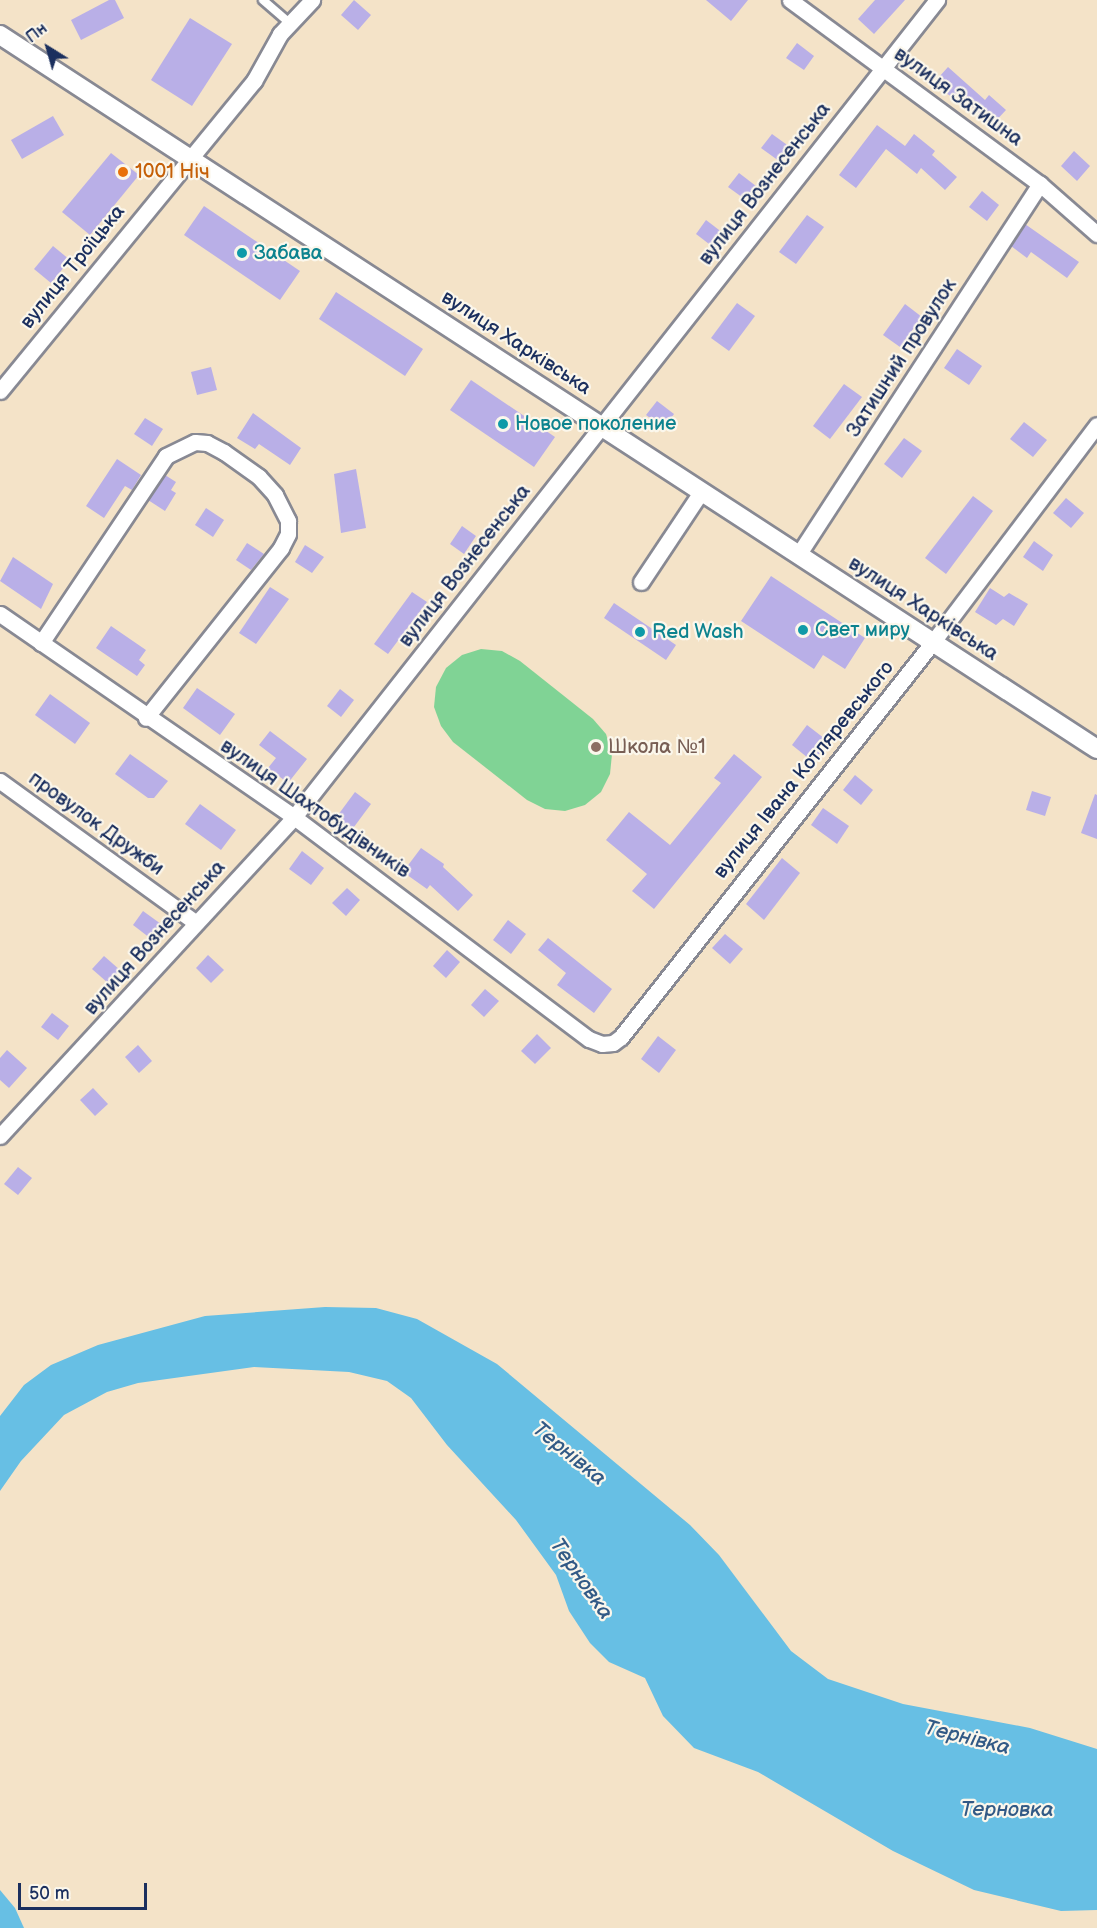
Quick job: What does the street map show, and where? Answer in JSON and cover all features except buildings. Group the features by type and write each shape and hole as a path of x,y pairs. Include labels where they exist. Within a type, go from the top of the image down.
{"street":[{"name":"вулиця Троїцька","path":"0,391 188,158 254,81 289,23 312,0"},
{"name":"вулиця Затишна","path":"790,0 1040,184 1097,234"},
{"name":"вулиця Вознесенська","path":"0,1136 294,817 937,0"},
{"name":"вулиця Харківська","path":"0,34 1097,749"},
{"name":"Затишний провулок","path":"798,555 1040,184"},
{"name":"вулиця Івана Котляревського","path":"602,1044 621,1037 932,642 1097,425"},
{"path":"41,643 166,456 195,442 224,452 259,477 274,495 288,521 288,534 146,718"},
{"path":"641,582 701,492"},
{"name":"вулиця Шахтобудівників","path":"0,614 146,718 294,817 589,1039 602,1044"},
{"name":"провулок Дружби","path":"0,781 196,923"}],"lane":[{"path":"263,0 289,23"}],"green space":[{"path":"481,649 502,651 520,661 593,719 606,734 612,754 610,774 601,792 585,805 565,811 545,809 527,800 453,742 441,726 434,707 436,687 446,668 462,655"}],"water":[{"name":"Терновка","path":"325,1307 376,1308 417,1319 497,1364 690,1525 719,1555 791,1651 828,1679 903,1704 1030,1728 1097,1749 1097,1910 1061,1911 974,1890 893,1851 758,1772 694,1748 663,1716 645,1678 609,1662 590,1643 569,1611 556,1575 516,1520 447,1445 411,1398 387,1381 349,1372 254,1367 138,1383 107,1392 64,1415 21,1461 0,1491 0,1416 24,1385 51,1365 98,1345 205,1316"},
{"path":"0,1890 15,1908 24,1928 0,1928"}],"place":[{"name":"1001 Ніч","path":"123,172"},
{"name":"Забава","path":"242,253"},
{"name":"Новое поколение","path":"503,424"},
{"name":"Свет миру","path":"803,630"},
{"name":"Red Wash","path":"640,632"},
{"name":"Школа №1","path":"596,747"}],"water label":[{"name":"Тернівка","path":"569,1454"},
{"name":"Тернівка","path":"967,1738"}]}
